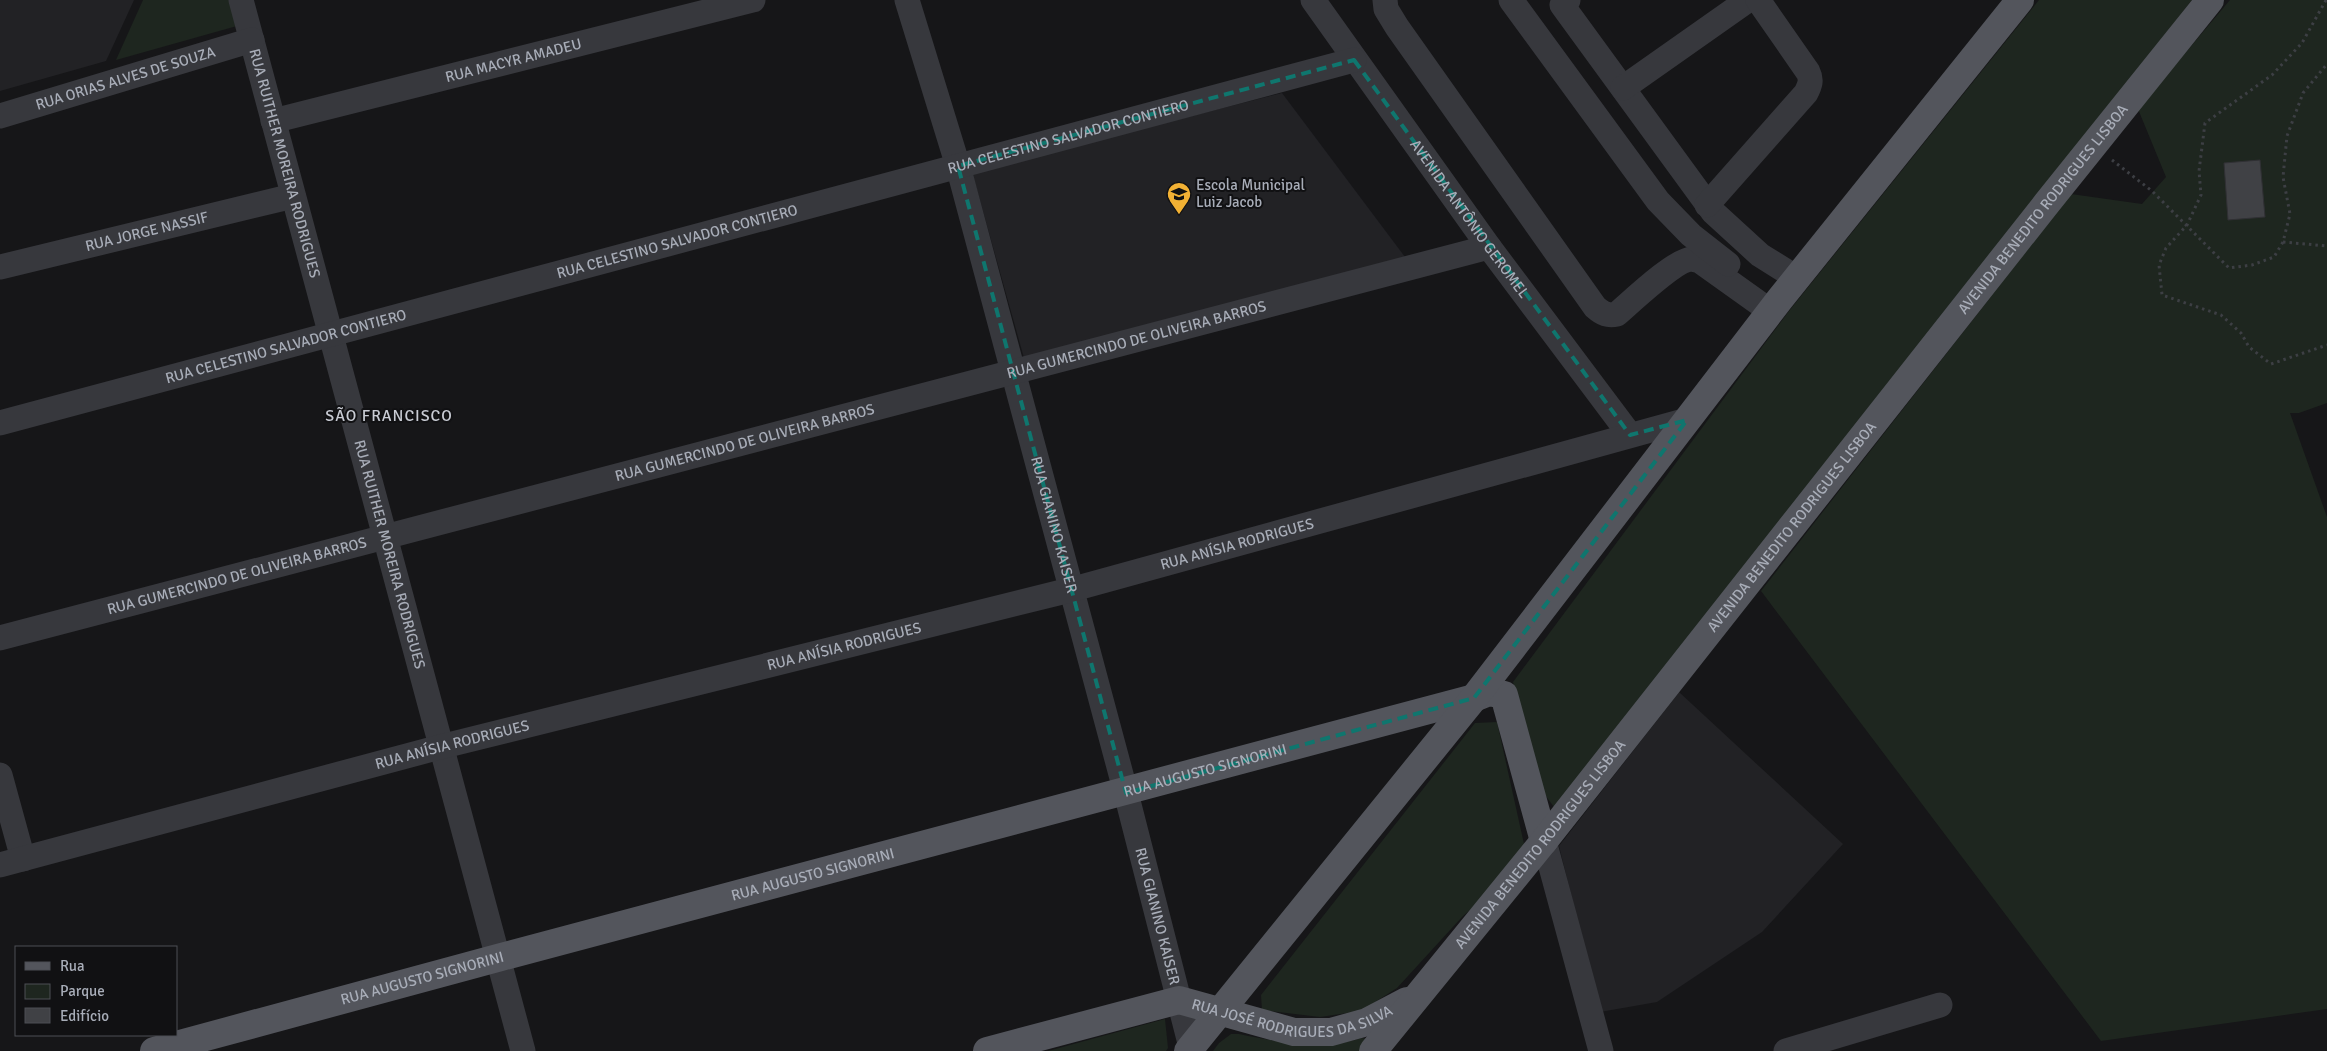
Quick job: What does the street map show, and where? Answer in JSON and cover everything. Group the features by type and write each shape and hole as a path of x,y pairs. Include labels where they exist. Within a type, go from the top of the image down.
{"main road":[{"path":"1191,1050 1474,698 1784,294 2020,0"},
{"name":"AVENIDA BENEDITO RODRIGUES LISBOA","path":"1373,1051 1544,841 2093,145 2210,0"},
{"name":"RUA AUGUSTO SIGNORINI","path":"154,1051 498,956 1126,793 1474,698 1488,692 1504,695 1544,841"},
{"name":"RUA JOSÉ RODRIGUES DA SILVA","path":"987,1051 1179,1000 1294,1032 1331,1032 1367,1022 1419,993"}],"street":[{"name":"RUA RUITHER MOREIRA RODRIGUES","path":"241,0 523,1051"},
{"name":"RUA MACYR AMADEU","path":"273,121 753,0"},
{"name":"RUA GIANINO KAISER","path":"907,0 958,166 1070,590 1126,793 1191,1050"},
{"name":"AVENIDA ANTÔNIO GEROMEL","path":"1313,0 1354,60 1490,247 1630,435"},
{"path":"1385,0 1386,9 1396,27 1595,308 1610,316 1617,314 1665,273 1683,261 1692,259 1739,279 1784,294"},
{"path":"1511,0 1658,201 1691,235 1739,279"},
{"path":"1623,88 1748,0"},
{"path":"1710,208 1806,93 1810,85 1808,72 1758,0"},
{"path":"1562,2 1710,208 1760,255 1784,294"},
{"name":"RUA ORIAS ALVES DE SOUZA","path":"0,116 252,40"},
{"name":"RUA CELESTINO SALVADOR CONTIERO","path":"0,423 1354,60"},
{"name":"RUA JORGE NASSIF","path":"0,267 293,196"},
{"name":"RUA GUMERCINDO DE OLIVEIRA BARROS","path":"0,638 1490,247"},
{"name":"RUA ANÍSIA RODRIGUES","path":"12,862 440,747 1070,590 1687,420"},
{"path":"0,775 12,862"},
{"path":"1544,841 1601,1051"},
{"path":"1786,1051 1940,1005"}],"path":[{"path":"2326,0 2302,43 2272,75 2205,124 2199,172 2200,196 2187,226 2166,248 2159,265 2162,295 2221,314 2241,333 2249,347 2271,364 2327,345"},
{"path":"2093,145 2152,191 2229,268 2252,265 2274,257 2282,242 2290,214 2284,177 2287,136 2303,93 2327,64"},
{"path":"2282,242 2327,246"}],"highlighted area":[{"path":"1354,60 1630,435 1687,420 1474,698 1126,793 958,166"}],"shaded area":[{"path":"0,0 134,0 106,61 0,91"},
{"name":"Escola Municipal Luiz Jacob","path":"1282,93 1405,257 1024,358 972,172"},
{"path":"1679,692 1843,844 1762,932 1657,1002 1600,1012 1559,846"}],"green space":[{"path":"143,0 237,0 244,24 116,60"},
{"path":"2039,0 2192,0 1639,708 1554,807 1542,791 1513,682 1789,311"},
{"path":"2230,0 2327,0 2327,403 2299,413 2290,413 2327,517 2327,1009 2101,1041 1761,591 2071,194 2142,204 2166,177 2138,109"},
{"path":"1497,722 1526,853 1503,881 1462,917 1397,988 1361,1011 1320,1017 1262,1010 1261,995 1475,723"},
{"path":"1165,1019 1168,1048 1166,1051 1048,1051"},
{"path":"1231,1034 1316,1045 1346,1042 1361,1038 1368,1039 1365,1051 1213,1051 1219,1043"}],"building":[{"path":"2260,160 2265,217 2228,220 2224,163"}],"place":[{"name":"Escola Municipal Luiz Jacob","path":"1179,215"}],"district":[{"name":"SÃO FRANCISCO","path":"389,415"}]}
